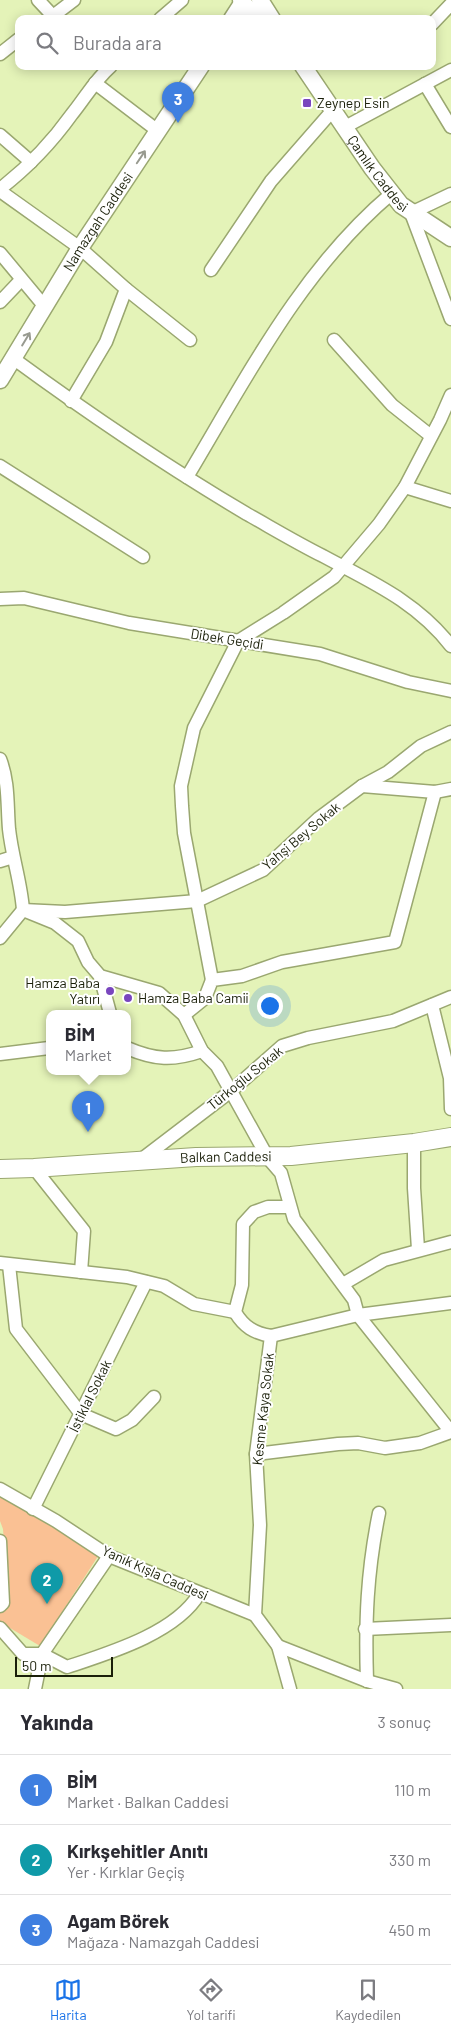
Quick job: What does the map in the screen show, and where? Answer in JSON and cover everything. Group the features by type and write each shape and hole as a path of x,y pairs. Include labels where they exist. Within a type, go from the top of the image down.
{"main road":[{"name":"Balkan Caddesi","path":"0,1169 196,1157 268,1158 414,1143 451,1137"}],"street":[{"path":"38,0 49,15"},
{"path":"54,15 74,0"},
{"path":"165,15 182,0"},
{"path":"260,0 269,15"},
{"path":"234,15 242,1 253,15"},
{"path":"436,20 451,4"},
{"path":"0,54 15,42"},
{"path":"107,70 95,83 72,115 31,162 0,190 80,248 126,289 190,340"},
{"name":"Namazgah Caddesi","path":"0,380 80,248 198,70"},
{"name":"Çamlık Caddesi","path":"301,70 320,92"},
{"name":"Çamlık Caddesi","path":"306,70 391,194 411,214 451,238"},
{"path":"344,127 451,70"},
{"path":"95,83 158,131"},
{"path":"425,84 451,127"},
{"path":"211,270 271,181 332,110"},
{"path":"0,135 31,162"},
{"path":"187,477 292,302 340,243 391,194"},
{"path":"451,194 411,214 451,318"},
{"path":"0,253 45,307"},
{"path":"0,302 21,280"},
{"path":"71,401 106,342 126,289"},
{"path":"334,340 392,405 431,436"},
{"path":"14,359 71,401 187,477 286,536 345,566 407,602 437,627 451,646"},
{"path":"184,1015 205,998 212,980 184,833 181,786 194,728 238,640 283,613 334,577 345,566 405,487 451,395"},
{"path":"0,466 143,557"},
{"path":"405,487 451,501"},
{"name":"Dibek Geçidi","path":"0,599 24,598 128,622 320,654 408,682 451,691"},
{"name":"Yahşi Bey Sokak","path":"23,910 65,912 197,901 263,870 320,818 362,786 388,772 422,746 451,732"},
{"path":"0,760 6,776 13,857 21,884 23,910 0,938"},
{"path":"362,786 435,792 451,789"},
{"path":"212,980 242,976 282,962 395,942 435,792"},
{"path":"0,861 13,857"},
{"path":"23,910 55,923 78,941 88,962 100,976 109,1010"},
{"path":"100,976 160,993 184,1015 202,1051 217,1066 268,1158 281,1173 289,1207 294,1219 354,1300 358,1315 451,1432 420,1443 385,1448 358,1443 256,1454"},
{"name":"Türkoğlu Sokak","path":"138,1162 231,1091 282,1046 308,1038 393,1021 451,997"},
{"path":"432,1005 450,1078 451,1108"},
{"path":"0,1054 46,1048"},
{"path":"131,1050 149,1057 182,1058 202,1051"},
{"path":"414,1143 414,1188 418,1249"},
{"path":"34,1168 84,1231 81,1272"},
{"path":"154,1397 132,1420 116,1429 81,1414 16,1329 4,1264 127,1277 164,1286 194,1304 235,1312 241,1290 243,1224 254,1212 268,1207 289,1207"},
{"path":"343,1284 384,1260 418,1249 451,1242"},
{"name":"İstiklal Sokak","path":"33,1509 146,1282"},
{"path":"271,1336 358,1315 451,1303"},
{"name":"Kesme Kaya Sokak","path":"235,1312 242,1324 257,1333 271,1336 256,1454 260,1525 255,1615"},
{"name":"Yanık Kışla Caddesi","path":"0,1489 56,1521 109,1556 199,1594 255,1615"},
{"path":"368,1681 366,1629 369,1561 378,1513"},
{"path":"0,1541 3,1603 0,1606"},
{"path":"35,1689 42,1654 109,1556"},
{"path":"0,1628 23,1654 42,1654 67,1667 132,1646 191,1608 199,1594"},
{"path":"255,1615 278,1646 290,1689"},
{"path":"366,1629 451,1625"},
{"path":"278,1646 368,1681 396,1689"}],"shaded area":[{"path":"0,1489 102,1550 40,1646 0,1622 0,1609 8,1597 3,1529 0,1521"}],"place":[{"name":"Zeynep Esin","path":"307,103"},
{"name":"Agam Börek","path":"178,123"},
{"name":"Hamza Baba Yatırı","path":"110,991"},
{"name":"Hamza Baba Camii","path":"128,998"},
{"name":"BİM","path":"88,1132"},
{"name":"Kırkşehitler Anıtı","path":"47,1604"}]}
